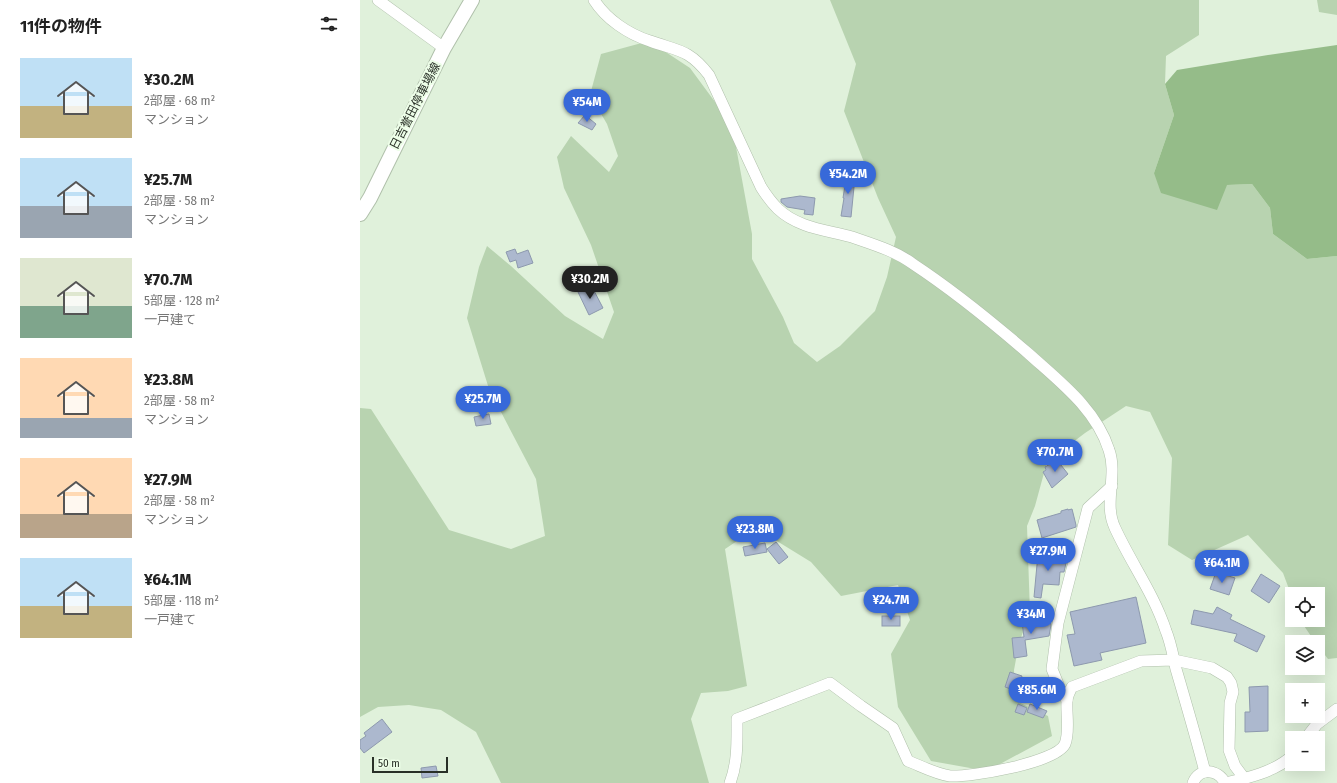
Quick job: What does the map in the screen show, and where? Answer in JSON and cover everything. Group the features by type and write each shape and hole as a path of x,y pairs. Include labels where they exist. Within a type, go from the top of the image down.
{"main road":[{"name":"日吉誉田停車場線","path":"360,214 370,198 444,48 472,0"}],"street":[{"path":"378,0 444,48"},
{"path":"594,0 598,7 612,20 632,33 649,41 683,51 693,57 701,65 709,75 762,187 768,198 779,210 805,225 852,237 896,254 912,263 995,325 1069,390 1086,409 1100,429 1109,450 1113,468 1110,506 1114,526 1158,610 1167,631 1206,772"},
{"path":"1067,700 1060,689 1052,669 1058,623 1088,508 1112,486"},
{"path":"730,783 735,771 737,751 737,719 830,684 893,728 908,760 924,768 949,776 963,776 1023,765 1053,755 1065,744 1067,730 1067,700 1072,687 1141,661 1174,660 1212,668 1227,677 1231,682 1233,692 1230,703 1229,750 1235,766 1244,778"},
{"path":"1312,731 1318,724 1337,709"},
{"path":"1193,783 1198,776 1206,772 1218,774 1225,783 1276,767 1285,762"}],"shaded area":[{"path":"830,0 1199,0 1199,35 1166,56 1165,84 1174,115 1154,173 1227,185 1252,184 1270,208 1273,234 1307,259 1337,256 1337,658 1328,659 1325,655 1325,635 1310,635 1305,627 1325,627 1325,587 1288,587 1283,573 1248,535 1192,560 1168,545 1172,458 1150,412 1126,406 1085,433 1047,462 1035,506 1027,526 1030,613 1019,643 1014,670 1016,701 1048,716 1052,736 987,771 931,761 898,707 891,654 910,620 898,585 841,596 811,562 772,538 746,535 725,549 747,686 728,691 701,693 691,719 709,783 501,783 476,732 441,710 409,705 378,707 360,717 360,408 371,409 449,530 511,549 545,536 536,479 489,389 467,318 479,267 487,246 565,316 603,339 614,312 591,245 564,188 557,157 571,136 609,172 618,156 607,124 590,95 601,54 649,41 690,68 732,125 752,234 752,259 783,317 794,343 817,362 840,346 875,311 887,277 896,237 878,198 844,111 856,64"},
{"path":"1317,0 1337,0 1337,15 1319,12"},
{"path":"1337,45 1337,256 1307,259 1273,234 1270,208 1252,184 1227,185 1217,210 1161,193 1154,173 1174,115 1165,84 1177,70"}],"building":[{"path":"585,115 596,124 592,130 578,123"},
{"path":"841,176 855,177 851,217 841,216 845,185 841,184"},
{"path":"800,196 815,198 813,215 804,214 805,210 787,207 781,202 781,199"},
{"path":"515,249 517,254 528,250 533,263 518,268 516,260 510,262 506,252"},
{"path":"591,285 603,308 589,315 578,292"},
{"path":"489,414 491,424 476,426 474,417"},
{"path":"1057,460 1068,474 1052,488 1043,472 1046,470 1045,467"},
{"path":"1072,509 1076,527 1042,538 1037,520 1061,513 1061,511"},
{"path":"776,542 788,557 779,564 767,549"},
{"path":"765,543 767,552 745,556 743,547"},
{"path":"1038,554 1058,556 1058,562 1066,563 1064,572 1060,572 1059,585 1043,584 1041,598 1034,597"},
{"path":"1216,572 1235,578 1229,595 1210,589"},
{"path":"1261,574 1280,586 1269,603 1251,591"},
{"path":"1136,597 1146,643 1100,653 1102,660 1074,666 1067,635 1075,634 1070,612"},
{"path":"1217,607 1232,615 1230,619 1265,636 1257,652 1234,641 1237,634 1191,624 1194,610 1213,614"},
{"path":"882,616 900,616 900,626 882,626"},
{"path":"1050,619 1051,625 1049,636 1025,640 1027,656 1014,658 1012,638 1024,637 1022,622"},
{"path":"1010,672 1022,676 1017,691 1005,687"},
{"path":"1268,686 1268,731 1245,732 1245,712 1250,712 1249,687"},
{"path":"1018,704 1027,708 1024,715 1015,712"},
{"path":"1030,704 1047,711 1043,718 1027,712"},
{"path":"382,719 392,732 364,753 360,748 360,740 366,736 364,733"},
{"path":"436,766 438,776 422,778 421,768"}]}
